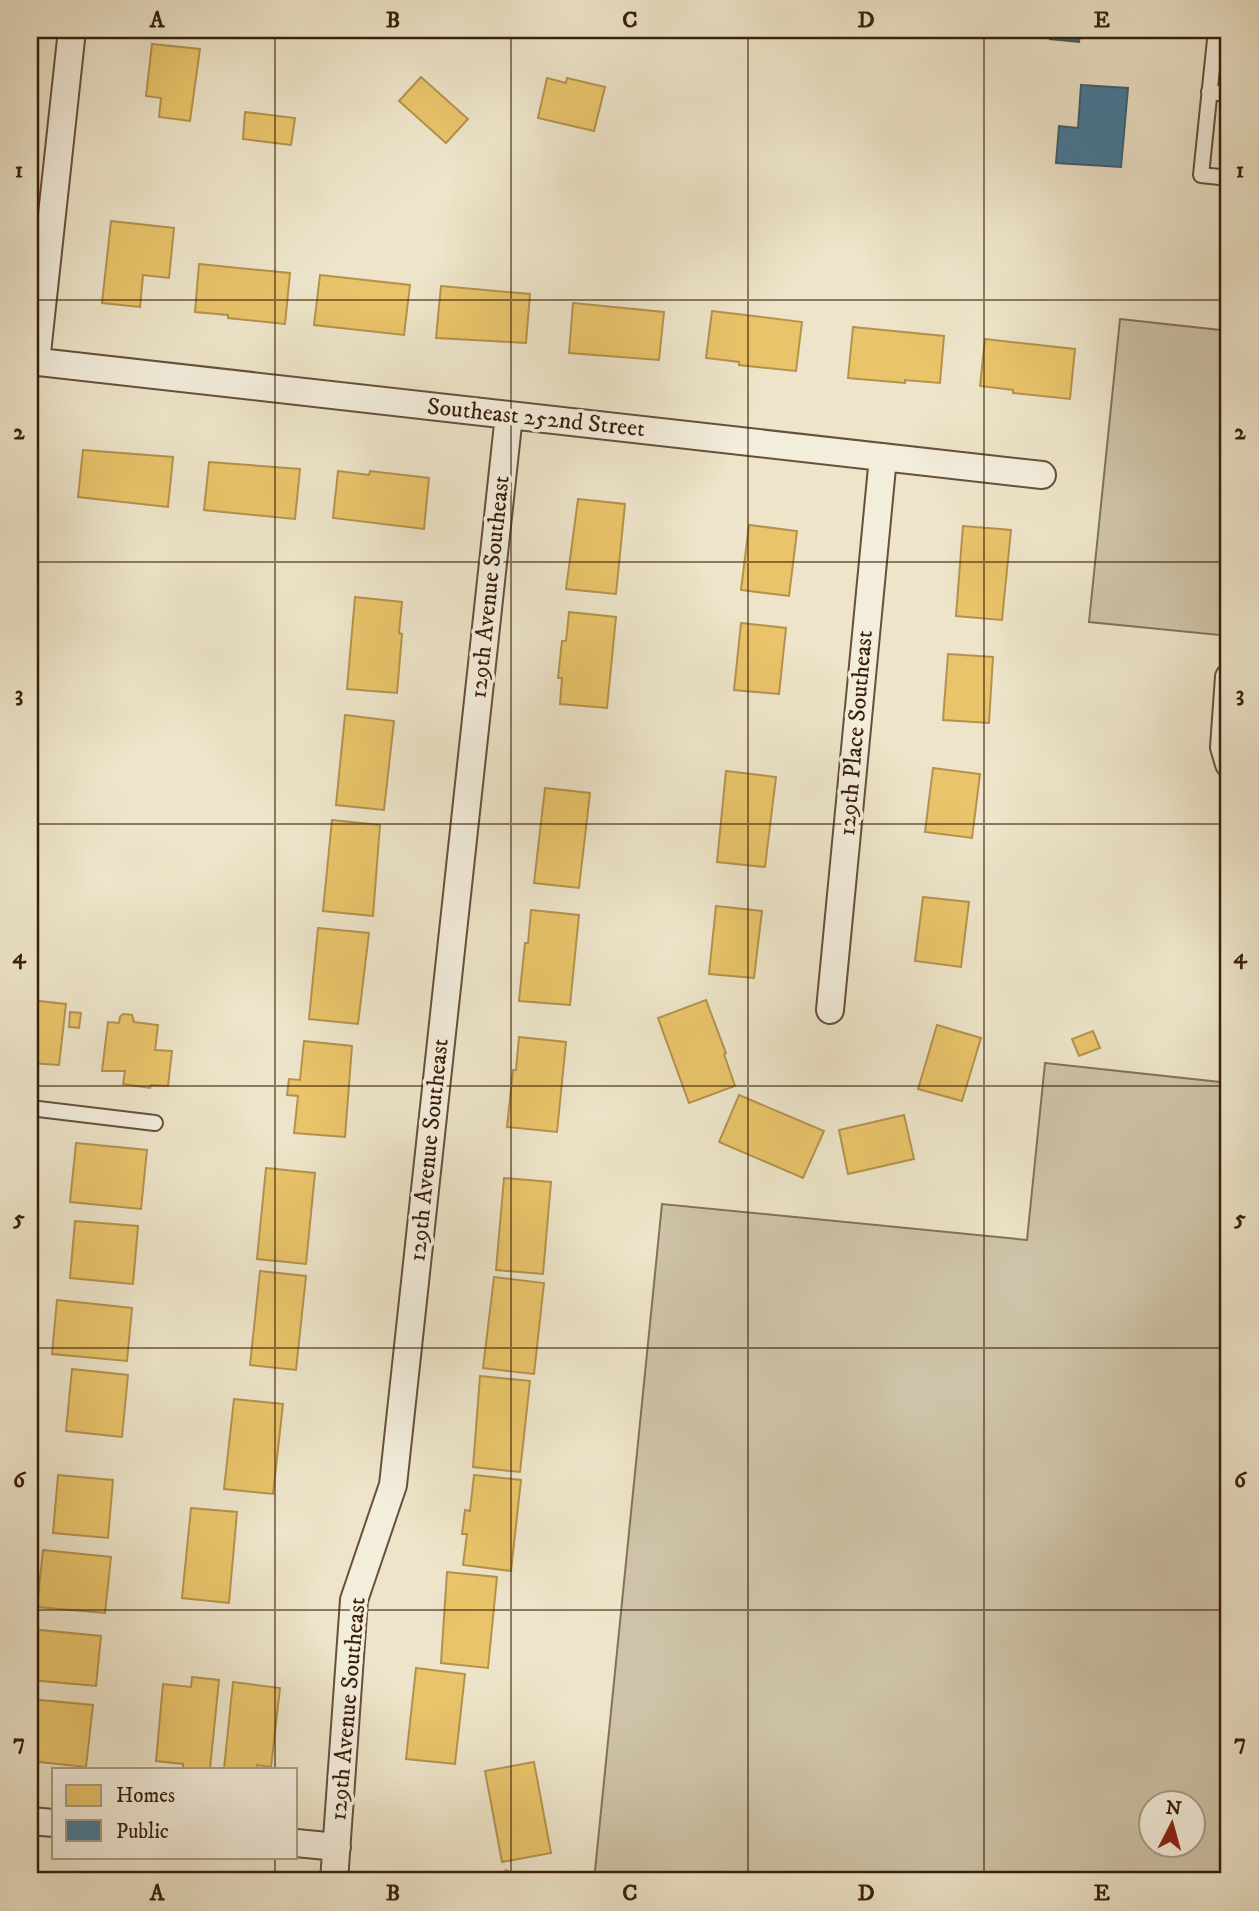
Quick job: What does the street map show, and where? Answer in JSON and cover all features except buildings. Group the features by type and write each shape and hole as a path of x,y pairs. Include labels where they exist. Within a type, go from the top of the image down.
{"street":[{"path":"33,362 72,30"},
{"name":"Southeast 252nd Street","path":"33,362 1042,475"},
{"name":"129th Avenue Southeast","path":"334,1881 354,1600 393,1485 509,415"},
{"name":"129th Place Southeast","path":"830,1010 883,457"},
{"path":"1229,677 1224,747 1229,764"},
{"path":"30,1821 52,1823"},
{"path":"298,1843 337,1847"}],"lane":[{"path":"1216,30 1201,175 1229,178"},
{"path":"1209,92 1229,94"},
{"path":"30,1108 155,1123"}],"shaded area":[{"path":"1120,319 1229,331 1229,636 1089,622"},
{"path":"1045,1063 1229,1083 1229,1881 594,1881 662,1204 1027,1240"}]}
